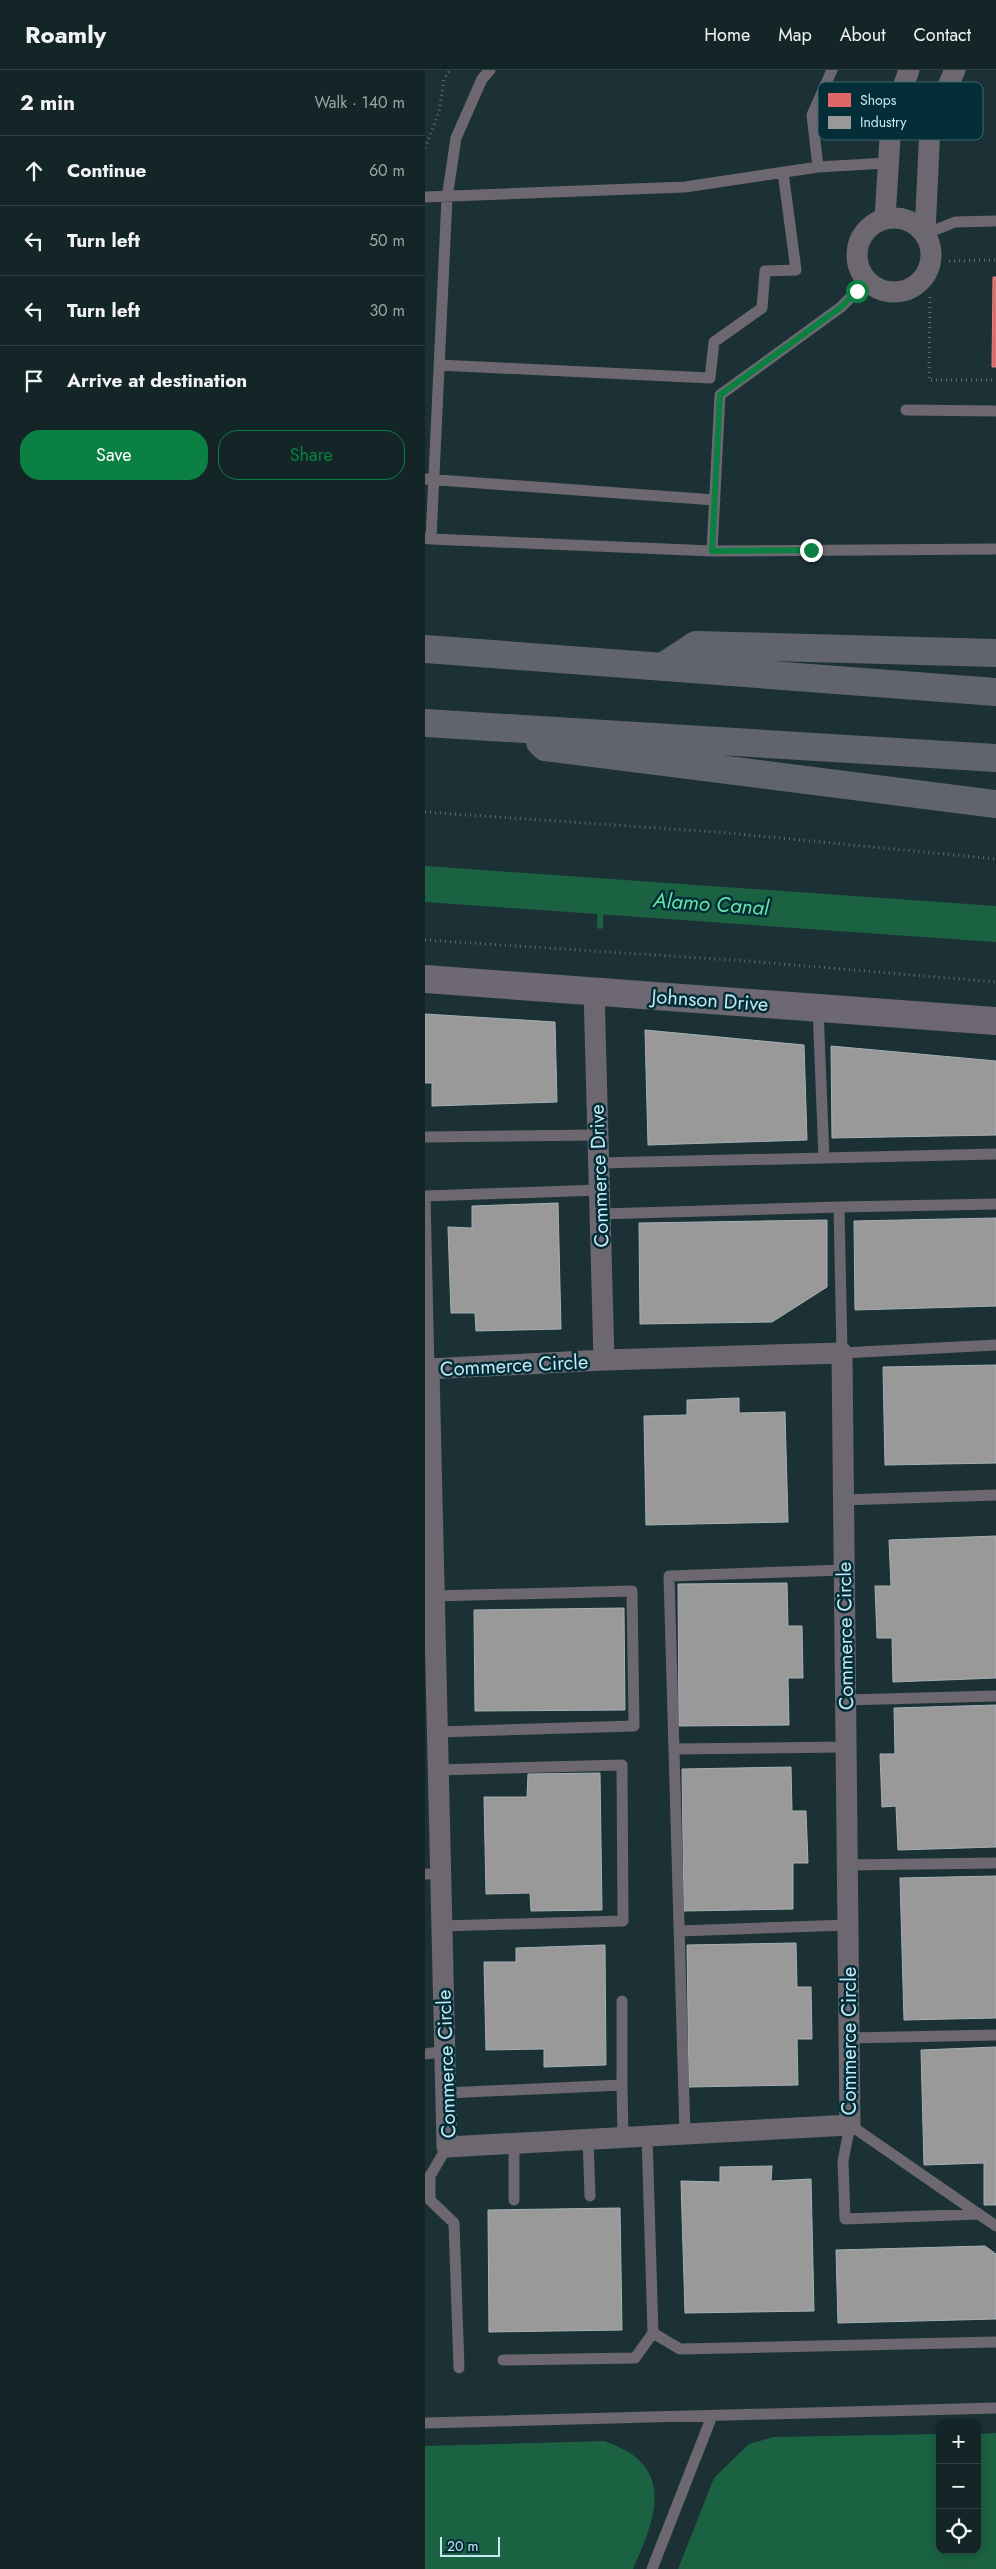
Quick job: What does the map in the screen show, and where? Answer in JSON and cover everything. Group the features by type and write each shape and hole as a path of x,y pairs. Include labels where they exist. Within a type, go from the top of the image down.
{"highway":[{"path":"664,666 696,645 996,653"},
{"path":"425,648 996,692"},
{"path":"425,723 996,758"},
{"path":"526,729 545,748 996,804"}],"street":[{"path":"905,82 909,70"},
{"path":"949,82 955,70"},
{"path":"885,218 889,140"},
{"path":"925,233 928,140"},
{"path":"899,217 914,222 925,233 931,247 931,262 925,276 914,286 899,292 886,291 868,280 858,264 857,250 861,236 871,225 885,218 899,217"},
{"name":"Johnson Drive","path":"425,978 996,1021"},
{"name":"Commerce Drive","path":"594,991 604,1360"},
{"name":"Commerce Circle","path":"842,1353 850,2125 447,2147 446,2093 435,2053 442,1926 433,1874 438,1770 434,1596 429,1518 429,1369 604,1360 842,1353"}],"lane":[{"path":"490,70 482,79 456,138 447,198 439,365 429,480 428,539 712,551 996,549"},
{"path":"827,82 832,70"},
{"path":"818,102 812,115 818,167"},
{"path":"425,197 447,198 685,187 818,167 887,163"},
{"path":"712,551 720,395 710,378 714,342 762,308 765,271 796,270 783,172"},
{"path":"925,233 955,222 996,221"},
{"path":"720,395 841,307 868,280"},
{"path":"439,365 710,378"},
{"path":"906,410 996,411"},
{"path":"429,480 715,500"},
{"path":"818,1008 824,1158"},
{"path":"425,1136 598,1135"},
{"path":"599,1163 996,1154"},
{"path":"429,1369 425,1196 599,1190"},
{"path":"600,1214 996,1204"},
{"path":"839,1207 842,1353 996,1345"},
{"path":"843,1500 996,1495"},
{"path":"685,2134 669,1576 844,1570"},
{"path":"434,1596 633,1591 635,1726 437,1732"},
{"path":"845,1700 996,1696"},
{"path":"674,1749 846,1747"},
{"path":"438,1770 622,1765 623,1921 442,1926"},
{"path":"847,1865 996,1863"},
{"path":"679,1930 848,1925"},
{"path":"622,2001 623,2137"},
{"path":"849,2038 996,2035"},
{"path":"446,2093 622,2085"},
{"path":"979,2214 845,2219 843,2161 850,2125 979,2214 996,2226"},
{"path":"503,2360 635,2358 653,2333 647,2136"},
{"path":"588,2139 590,2196"},
{"path":"514,2143 514,2200"},
{"path":"447,2147 431,2176 427,2201 454,2223 459,2368"},
{"path":"653,2333 680,2349 996,2342"},
{"path":"425,2423 996,2408"},
{"path":"652,2569 712,2416"}],"path":[{"path":"425,148 439,112 444,79 450,70"},
{"path":"949,261 996,260"},
{"path":"930,297 929,380 996,380"},
{"path":"425,812 729,833 996,859"},
{"path":"425,940 747,961 996,982"}],"shaded area":[{"path":"996,2433 996,2569 678,2569 714,2478 749,2444 774,2437 936,2434 936,2554 981,2554 981,2434"},
{"path":"605,2441 633,2455 645,2467 652,2480 655,2495 654,2510 645,2540 633,2569 425,2569 425,2446"}],"building: Shops":[{"path":"993,277 996,277 996,367 992,367"}],"building: Industry":[{"path":"425,1014 555,1022 557,1102 432,1106 432,1083 425,1083"},
{"path":"645,1030 804,1045 807,1140 648,1145"},
{"path":"831,1046 996,1061 996,1135 832,1138"},
{"path":"558,1203 561,1329 476,1331 475,1313 451,1313 448,1227 472,1228 472,1206"},
{"path":"996,1218 996,1306 855,1310 854,1221"},
{"path":"827,1220 827,1287 772,1322 640,1324 639,1223"},
{"path":"996,1365 996,1463 885,1465 883,1367"},
{"path":"739,1398 739,1413 785,1412 788,1522 646,1525 644,1416 687,1415 687,1400"},
{"path":"996,1536 996,1678 893,1682 892,1638 877,1638 875,1586 891,1586 889,1540"},
{"path":"787,1583 788,1626 802,1626 803,1678 788,1678 789,1725 679,1726 678,1584"},
{"path":"624,1608 625,1710 475,1711 474,1610"},
{"path":"996,1705 996,1847 898,1850 896,1806 882,1807 880,1754 895,1754 894,1708"},
{"path":"791,1767 792,1811 806,1811 808,1863 793,1863 793,1909 684,1911 682,1769"},
{"path":"600,1773 602,1910 531,1911 530,1893 486,1894 484,1797 527,1797 528,1774"},
{"path":"996,1876 996,2018 904,2020 900,1878"},
{"path":"796,1943 797,1987 811,1987 812,2039 797,2039 798,2085 689,2087 687,1945"},
{"path":"605,1945 606,2065 544,2067 544,2049 486,2050 484,1962 516,1962 516,1948"},
{"path":"996,2047 996,2205 984,2205 984,2163 924,2165 921,2050"},
{"path":"772,2166 771,2181 811,2179 814,2311 685,2313 681,2181 720,2182 720,2167"},
{"path":"620,2208 622,2330 489,2332 488,2210"},
{"path":"985,2246 996,2254 996,2319 838,2323 836,2250"}],"waterway":[{"name":"Alamo Canal","path":"425,884 996,924"},
{"path":"600,926 601,896"}],"route":[{"path":"811,550 712,551 720,395 841,307 857,291"}]}
